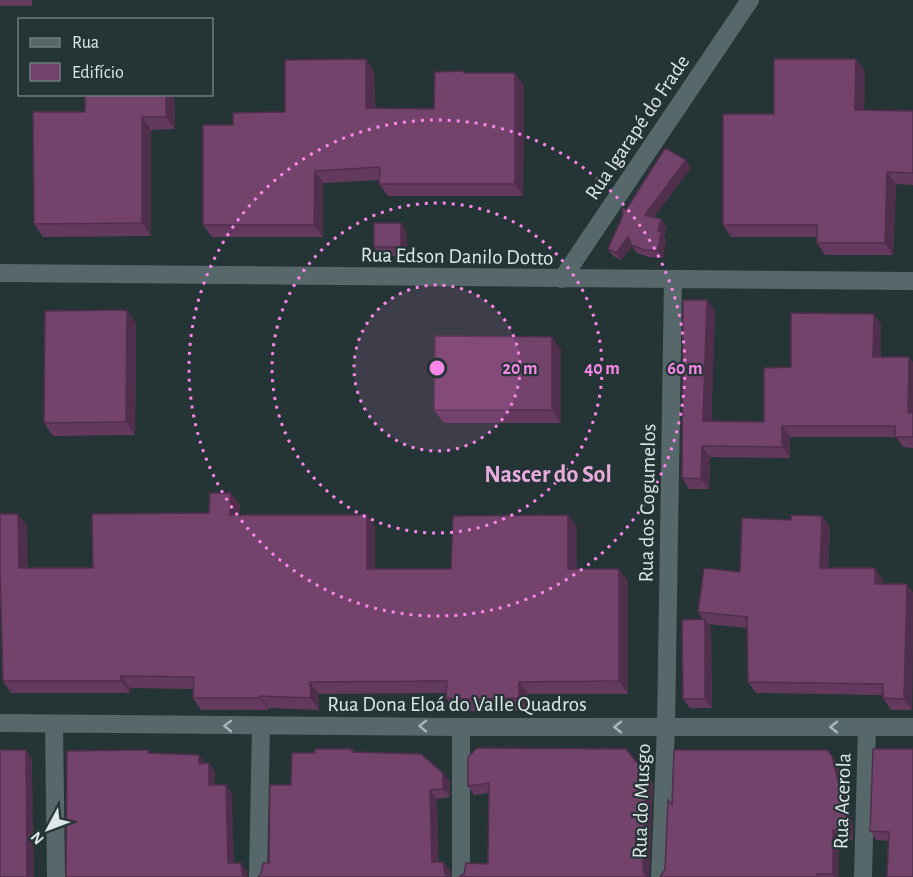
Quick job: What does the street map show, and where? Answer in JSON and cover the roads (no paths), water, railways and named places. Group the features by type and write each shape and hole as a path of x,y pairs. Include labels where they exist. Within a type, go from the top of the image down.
{"street":[{"name":"Rua Igarapé do Frade","path":"562,279 750,0"},
{"name":"Rua Edson Danilo Dotto","path":"0,273 913,281"},
{"name":"Rua dos Cogumelos","path":"666,727 673,280"},
{"name":"Rua Dona Eloá do Valle Quadros","path":"0,723 371,725 461,728 913,727"},
{"path":"54,724 56,877"},
{"path":"258,877 261,726"},
{"name":"Rua do Musgo","path":"660,877 666,727"},
{"name":"Rua Acerola","path":"863,877 867,727"},
{"path":"461,728 461,877"}],"district":[{"name":"Nascer do Sol","path":"548,474"}]}
